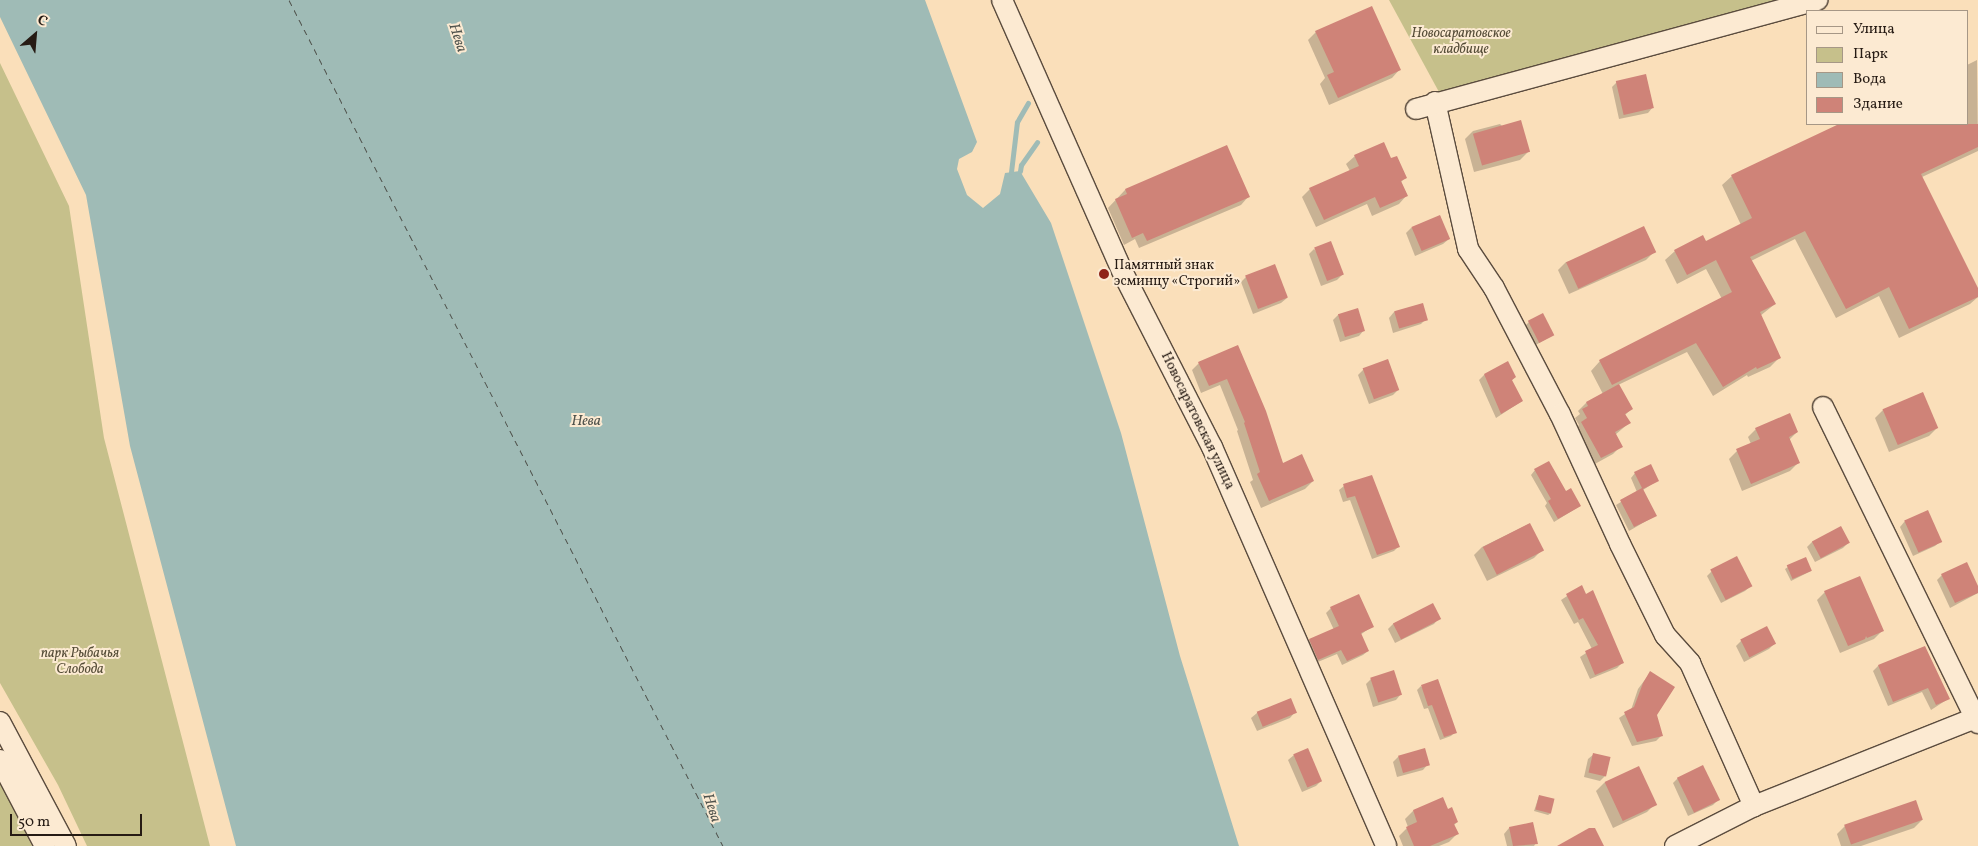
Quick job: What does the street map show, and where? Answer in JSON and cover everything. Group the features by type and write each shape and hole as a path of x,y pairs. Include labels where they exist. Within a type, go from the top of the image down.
{"street":[{"name":"Новосаратовская улица","path":"1002,0 1125,277 1212,447 1386,846"},
{"path":"1416,109 1435,102 1817,0"},
{"path":"1435,102 1468,249 1494,288 1560,414 1620,544 1665,635 1690,663 1754,806"},
{"path":"1675,846 1754,806 1977,720 1823,407"},
{"path":"0,722 66,846"},
{"path":"0,760 45,846"}],"green space":[{"name":"Новосаратовское кладбище","path":"1389,0 1782,0 1439,92"},
{"name":"парк Рыбачья Слобода","path":"0,63 69,206 104,438 210,846 87,846 58,785 0,683"},
{"path":"0,783 13,806 32,846 0,846"}],"water":[{"name":"Нева","path":"0,0 925,0 977,142 972,152 959,159 957,169 967,195 983,208 1000,194 1005,173 1020,171 1051,223 1121,433 1180,656 1239,846 236,846 130,446 86,195 0,17"}],"building":[{"path":"1372,6 1401,70 1338,98 1327,75 1334,72 1315,31"},
{"path":"1646,74 1654,108 1624,115 1616,81"},
{"path":"1521,120 1530,152 1482,166 1473,134"},
{"path":"1978,124 1978,147 1921,174 1978,288 1978,297 1909,329 1889,287 1846,309 1805,231 1750,257 1776,304 1760,312 1781,358 1757,369 1756,367 1723,387 1696,343 1612,385 1599,360 1732,292 1716,260 1687,275 1674,250 1703,235 1706,241 1752,218 1731,175 1837,125"},
{"path":"1384,142 1391,158 1397,156 1407,178 1401,181 1408,196 1380,208 1375,197 1324,220 1309,188 1359,166 1354,155"},
{"path":"1227,145 1250,197 1147,241 1143,233 1132,238 1115,199 1127,194 1125,189"},
{"path":"1440,215 1450,239 1422,251 1411,227"},
{"path":"1644,226 1656,252 1578,289 1566,262"},
{"path":"1331,241 1344,275 1327,281 1314,247"},
{"path":"1275,264 1288,298 1258,309 1245,275"},
{"path":"1423,303 1428,320 1399,329 1394,311"},
{"path":"1358,308 1365,331 1345,337 1338,314"},
{"path":"1543,313 1554,335 1539,343 1528,321"},
{"path":"1238,345 1266,411 1283,463 1302,454 1314,481 1269,501 1257,474 1260,472 1245,422 1227,379 1209,386 1198,362"},
{"path":"1388,359 1399,390 1374,399 1363,368"},
{"path":"1508,361 1516,377 1512,380 1523,401 1501,414 1484,374"},
{"path":"1619,384 1633,409 1625,414 1631,423 1615,432 1623,447 1601,458 1581,422 1587,418 1582,409 1588,406 1586,402"},
{"path":"1923,392 1938,428 1898,445 1882,409"},
{"path":"1790,413 1798,432 1789,437 1800,463 1751,484 1736,449 1760,439 1755,428"},
{"path":"1549,461 1566,491 1571,488 1581,506 1558,519 1548,501 1551,499 1534,469"},
{"path":"1651,464 1659,481 1643,489 1657,516 1634,527 1620,500 1642,488 1634,472"},
{"path":"1372,475 1400,547 1377,555 1355,496 1347,498 1343,484"},
{"path":"1928,510 1942,542 1918,553 1904,521"},
{"path":"1530,523 1544,551 1497,575 1483,547"},
{"path":"1841,526 1850,543 1821,558 1812,541"},
{"path":"1737,556 1752,586 1726,600 1710,570"},
{"path":"1806,557 1812,571 1793,579 1787,565"},
{"path":"1967,562 1978,586 1978,593 1955,603 1941,574"},
{"path":"1860,576 1884,631 1867,638 1866,636 1865,639 1848,646 1824,591"},
{"path":"1582,585 1586,594 1593,590 1624,663 1595,675 1585,651 1598,645 1583,618 1579,620 1566,594"},
{"path":"1359,594 1374,627 1361,633 1369,651 1347,661 1341,650 1318,660 1309,639 1339,626 1330,607"},
{"path":"1433,603 1441,619 1401,639 1393,623"},
{"path":"1767,626 1776,644 1749,657 1740,640"},
{"path":"1925,646 1950,699 1936,705 1928,688 1893,702 1878,665"},
{"path":"1394,670 1402,695 1378,702 1370,678"},
{"path":"1650,671 1675,687 1657,715 1663,736 1637,742 1624,712 1634,707 1643,683"},
{"path":"1438,679 1457,733 1444,737 1432,705 1428,706 1421,685"},
{"path":"1291,698 1297,713 1263,727 1257,712"},
{"path":"1308,748 1322,781 1307,787 1293,754"},
{"path":"1425,748 1430,765 1403,773 1398,756"},
{"path":"1593,753 1611,757 1606,777 1589,772"},
{"path":"1703,765 1720,800 1694,813 1677,778"},
{"path":"1639,766 1657,805 1623,821 1605,782"},
{"path":"1539,795 1555,799 1551,813 1535,810"},
{"path":"1443,797 1448,809 1452,807 1458,822 1454,824 1459,834 1430,846 1414,846 1406,827 1417,822 1413,810"},
{"path":"1916,800 1923,820 1851,845 1844,825"},
{"path":"1533,822 1538,844 1513,846 1509,827"},
{"path":"1589,828 1595,828 1604,846 1557,846"}],"waterway":[{"path":"1011,172 1017,122 1028,103"},
{"path":"1020,171 1021,165 1037,142"}],"ferry route":[{"path":"289,0 723,846"}],"place":[{"name":"Памятный знак эсминцу «Строгий»","path":"1104,274"}]}
